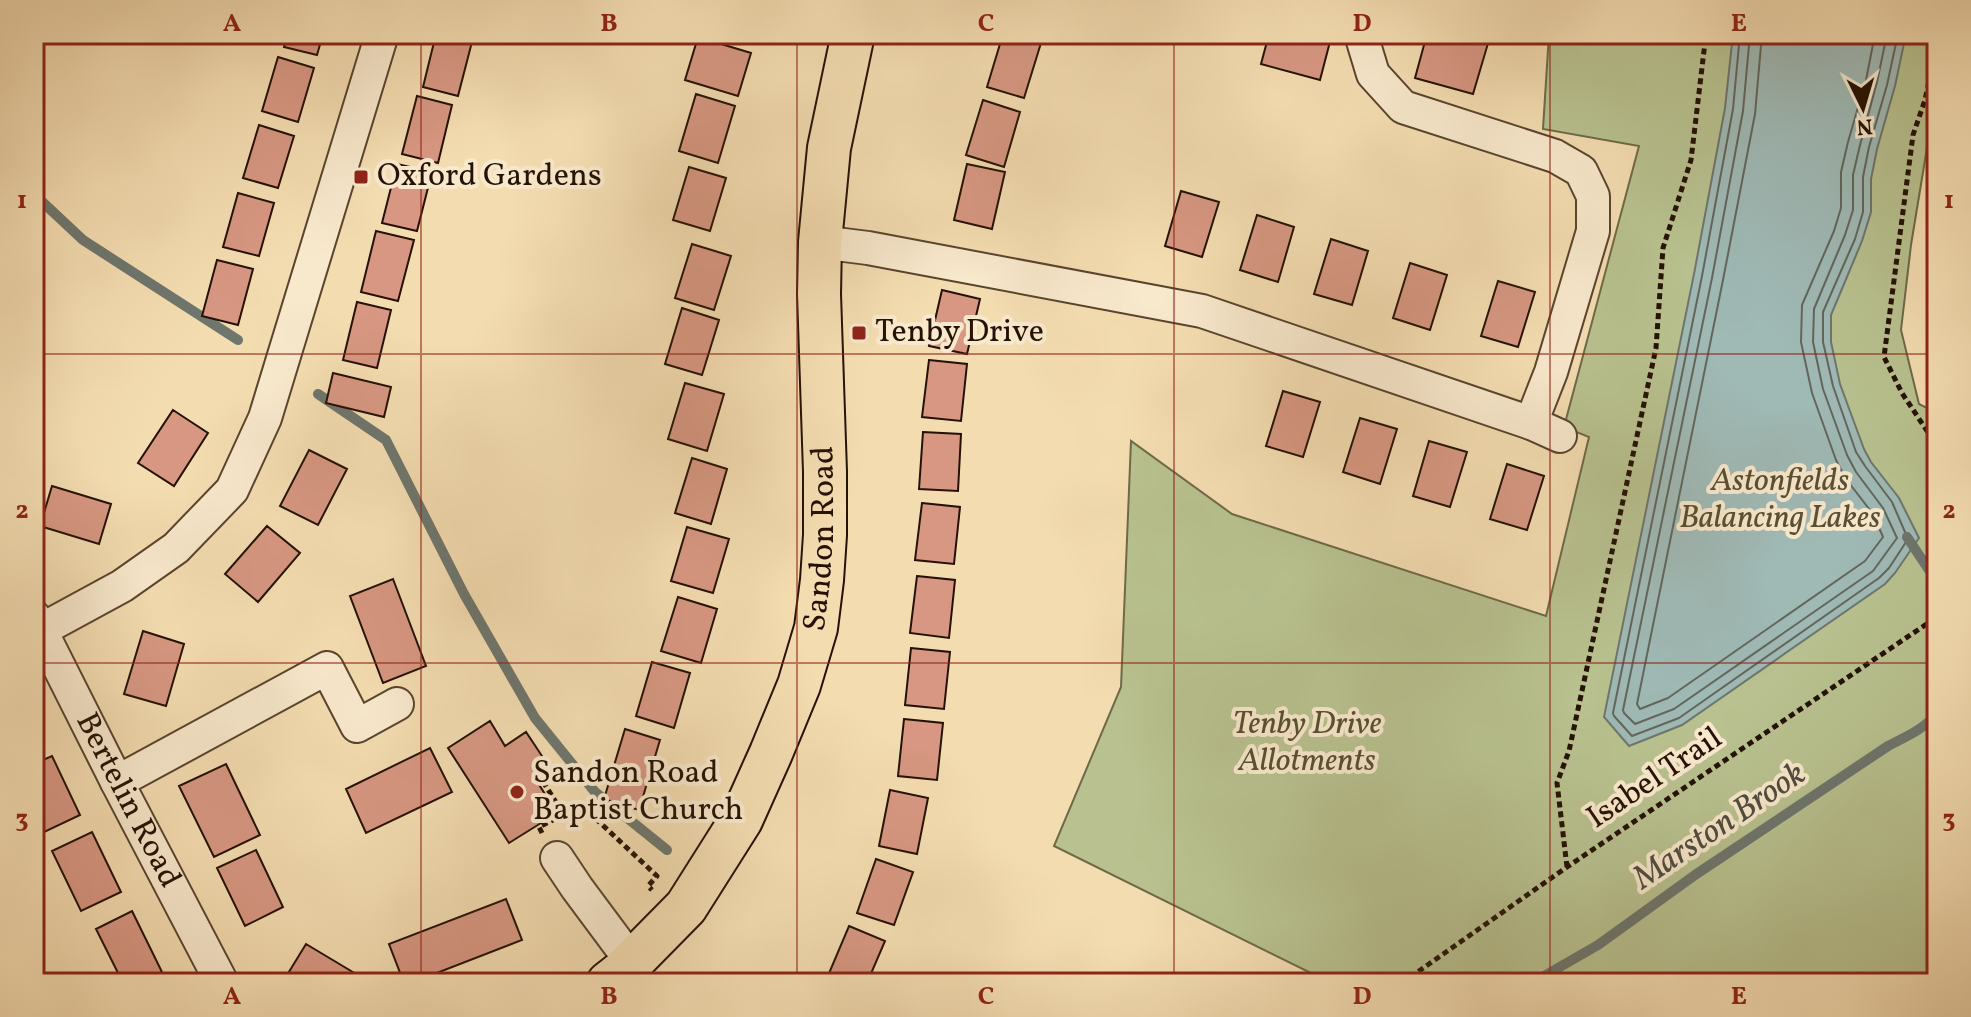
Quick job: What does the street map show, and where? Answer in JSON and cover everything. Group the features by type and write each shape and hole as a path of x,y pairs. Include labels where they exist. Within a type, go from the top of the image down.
{"main road":[{"name":"Sandon Road","path":"620,972 682,911 741,820 799,685 816,628 825,535 820,242 829,148 853,34"}],"street":[{"path":"37,623 122,586 176,548 232,490 265,418 382,34"},
{"path":"1365,34 1363,41 1373,74 1403,107 1555,156 1581,171 1593,196 1593,231 1551,372 1531,423"},
{"path":"820,242 868,248 1202,311 1531,423 1560,436"},
{"name":"Bertelin Road","path":"37,623 222,983"},
{"path":"117,782 327,668 357,726 397,704"},
{"path":"557,858 577,888 620,972"}],"path":[{"path":"1567,867 1557,783 1569,751 1656,348 1663,248 1691,160 1706,34"},
{"path":"1937,43 1925,100 1913,135 1884,357 1902,393 1937,446"},
{"name":"Isabel Trail","path":"1402,983 1567,867 1937,617"},
{"path":"538,776 564,815 580,804 657,876 648,886 682,911"}],"green space":[{"name":"Tenby Drive Allotments","path":"1549,34 1937,34 1937,87 1911,245 1901,330 1919,404 1937,413 1937,983 1311,983 1319,977 1054,846 1121,687 1131,441 1232,514 1546,616 1589,437 1564,427 1639,146 1543,129"}],"water":[{"name":"Astonfields Balancing Lakes","path":"1733,34 1906,34 1871,179 1871,212 1831,315 1831,342 1840,384 1864,449 1899,498 1919,538 1885,584 1682,725 1629,746 1604,717 1694,274 1725,108"}],"building":[{"path":"287,34 323,34 317,55 284,47"},
{"path":"436,34 474,34 458,96 423,87"},
{"path":"1003,34 1041,43 1024,98 987,87"},
{"path":"1269,34 1332,34 1320,80 1261,64"},
{"path":"1427,34 1469,34 1489,40 1473,94 1415,78"},
{"path":"698,37 751,53 738,96 685,80"},
{"path":"278,57 314,68 298,122 262,111"},
{"path":"696,94 735,106 718,163 679,151"},
{"path":"417,96 452,105 438,163 402,154"},
{"path":"983,100 1020,112 1004,167 966,155"},
{"path":"259,125 294,136 278,188 243,178"},
{"path":"397,164 432,172 417,231 382,223"},
{"path":"967,164 1005,172 992,229 954,220"},
{"path":"689,167 726,178 710,231 673,220"},
{"path":"1181,191 1219,202 1202,257 1165,246"},
{"path":"238,193 274,203 259,256 223,247"},
{"path":"1257,215 1294,227 1278,282 1240,270"},
{"path":"376,231 414,240 398,301 361,292"},
{"path":"1331,239 1368,251 1352,305 1314,294"},
{"path":"692,244 731,256 714,310 675,298"},
{"path":"217,260 253,269 238,325 202,316"},
{"path":"1410,263 1447,275 1430,330 1393,318"},
{"path":"1498,281 1535,292 1518,347 1481,336"},
{"path":"942,290 980,299 967,354 929,346"},
{"path":"357,302 391,310 377,368 343,360"},
{"path":"682,308 719,320 702,375 665,364"},
{"path":"929,360 967,364 961,421 922,417"},
{"path":"333,373 391,387 384,417 326,403"},
{"path":"685,383 724,394 707,451 668,439"},
{"path":"1283,391 1320,402 1303,457 1266,446"},
{"path":"173,410 208,433 174,486 138,463"},
{"path":"1360,418 1397,429 1380,484 1343,472"},
{"path":"923,432 961,434 958,491 919,489"},
{"path":"1429,441 1467,452 1450,507 1413,496"},
{"path":"309,450 347,469 318,525 280,506"},
{"path":"692,458 727,469 711,524 675,513"},
{"path":"1507,464 1544,476 1527,530 1490,519"},
{"path":"52,486 111,504 99,544 40,526"},
{"path":"922,503 960,507 954,564 915,560"},
{"path":"267,526 300,553 258,602 225,574"},
{"path":"687,527 729,539 713,593 671,581"},
{"path":"917,576 955,580 949,638 910,633"},
{"path":"393,579 426,666 383,683 350,596"},
{"path":"678,597 717,609 701,663 661,651"},
{"path":"143,631 184,644 166,706 124,694"},
{"path":"911,648 950,652 944,709 905,705"},
{"path":"652,662 690,673 674,728 636,716"},
{"path":"904,719 943,723 937,780 898,776"},
{"path":"490,721 505,746 526,732 542,756 539,759 545,768 533,775 557,813 509,843 448,748"},
{"path":"625,729 660,740 639,810 604,799"},
{"path":"430,748 452,792 366,833 346,789"},
{"path":"52,756 80,815 40,834 34,821 34,764"},
{"path":"226,764 260,835 214,857 179,786"},
{"path":"890,790 928,798 917,854 879,846"},
{"path":"92,832 121,892 81,911 52,851"},
{"path":"256,850 283,907 245,926 217,868"},
{"path":"876,859 913,872 894,925 857,913"},
{"path":"506,899 522,940 404,983 389,944"},
{"path":"132,911 162,972 138,983 123,983 96,929"},
{"path":"849,926 885,941 867,983 838,983 827,978"},
{"path":"306,944 371,983 288,983 284,980"}],"waterway":[{"path":"34,191 83,240 238,340"},
{"path":"318,394 386,440 464,594 535,718 595,792 667,850"},
{"name":"Marston Brook","path":"1907,537 1937,582"},
{"name":"Marston Brook","path":"1532,983 1598,945 1695,875 1888,746 1921,728 1937,713"}],"place":[{"name":"Oxford Gardens","path":"361,177"},
{"name":"Tenby Drive","path":"859,333"},
{"name":"Sandon Road Baptist Church","path":"517,792"}]}
